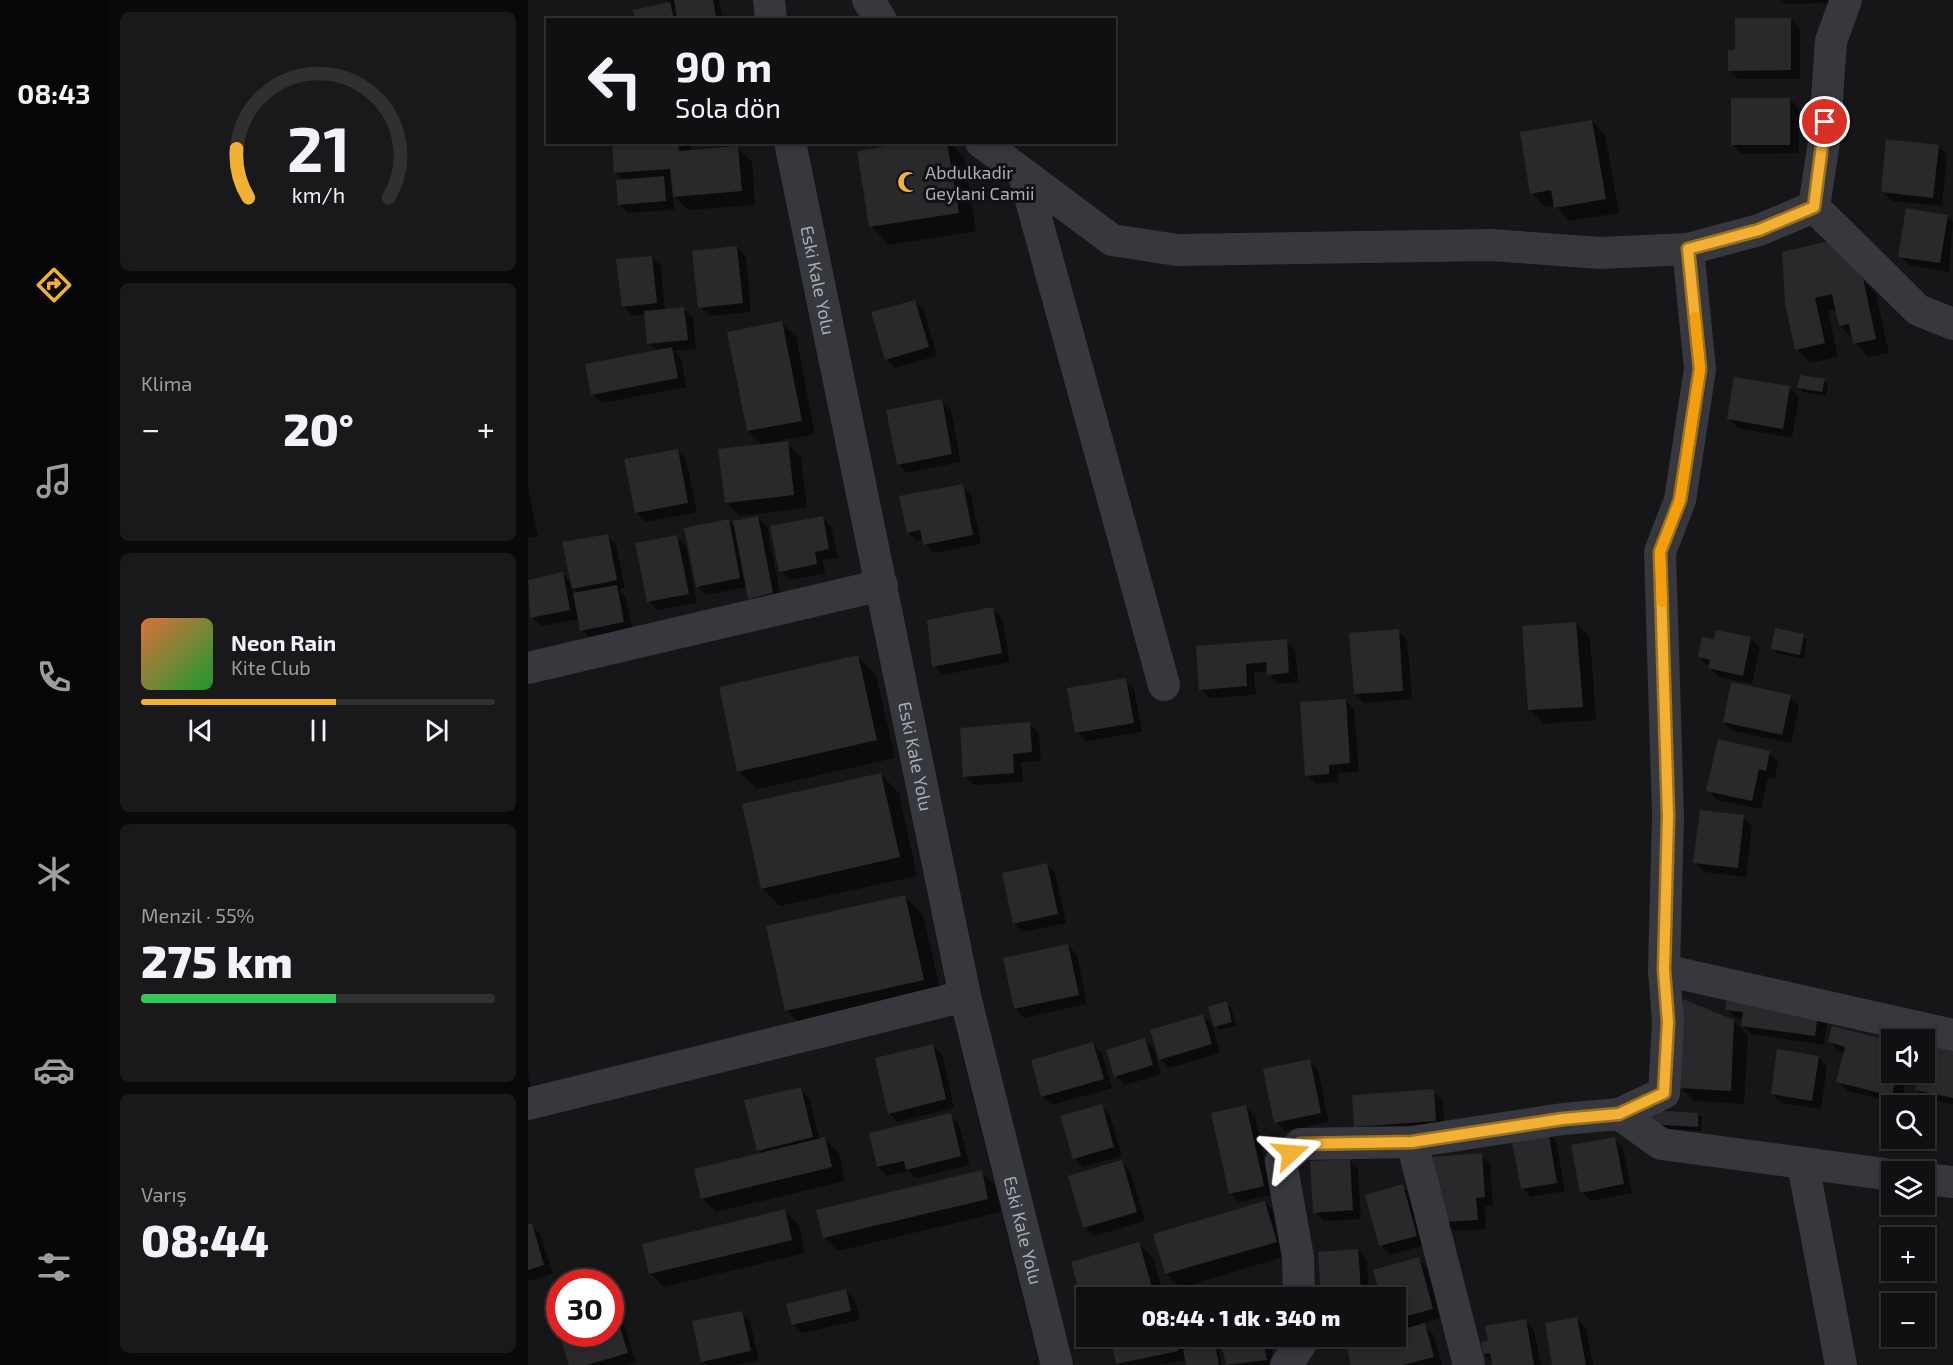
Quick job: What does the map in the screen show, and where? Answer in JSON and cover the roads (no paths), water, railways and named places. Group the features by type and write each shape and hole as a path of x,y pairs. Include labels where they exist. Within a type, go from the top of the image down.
{"street":[{"path":"769,0 771,18"},
{"path":"868,0 880,18"},
{"path":"1814,207 1824,142 1831,41 1846,0"},
{"name":"Eski Kale Yolu","path":"790,144 965,996 1057,1365"},
{"path":"983,144 1025,178 1112,240 1178,250 1491,244 1600,253 1688,249 1759,230 1814,207"},
{"path":"1025,178 1164,685"},
{"path":"1814,207 1918,310 1953,324"},
{"path":"1299,1287 1298,1257 1281,1162 1300,1144 1412,1142 1563,1119 1619,1114 1664,1093 1668,1022 1664,970 1668,816 1660,552 1680,500 1700,369 1688,249"},
{"path":"528,668 882,585"},
{"path":"1664,970 1953,1035"},
{"path":"528,1104 965,996"},
{"path":"1619,1114 1661,1144 1881,1174"},
{"path":"1412,1142 1469,1365"},
{"path":"1803,1164 1840,1365"},
{"path":"1935,1180 1953,1182"},
{"path":"1286,1365 1299,1347"}],"place":[{"name":"Abdulkadir Geylani Camii","path":"908,182"}]}
